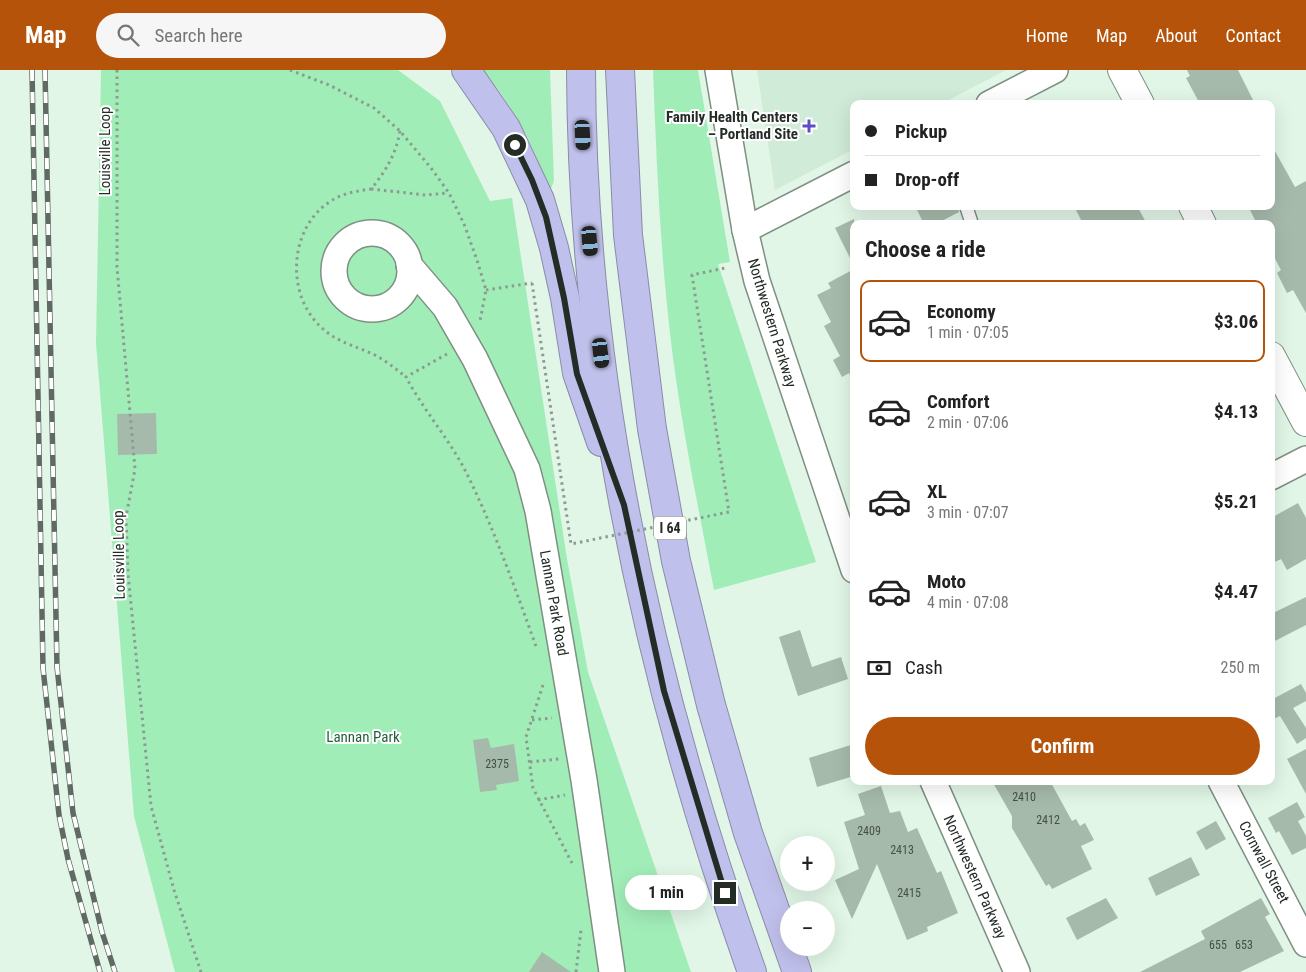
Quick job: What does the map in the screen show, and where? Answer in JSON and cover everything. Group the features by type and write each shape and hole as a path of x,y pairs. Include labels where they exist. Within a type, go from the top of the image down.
{"highway":[{"path":"466,70 506,128 540,200 561,281 577,374 624,505"},
{"name":"I 64","path":"581,70 584,162 596,315 624,505 664,691 718,875 752,972"},
{"name":"I 64","path":"620,70 628,235 652,429 676,561 711,705 746,824 796,972"}],"street":[{"name":"Northwestern Parkway","path":"718,70 745,230 757,281 850,558"},
{"path":"997,100 1055,70"},
{"path":"1122,70 1138,100"},
{"path":"745,230 850,176"},
{"name":"Lannan Park Road","path":"409,265 445,307 475,359 527,469 538,512 584,780 612,972"},
{"path":"1275,364 1306,422"},
{"path":"1275,475 1306,459"},
{"name":"Northwestern Parkway","path":"934,785 1017,972"},
{"name":"Cornwall Street","path":"1222,785 1306,944"}],"path":[{"name":"Louisville Loop","path":"117,70 117,267 135,470 126,517 128,574 151,806 174,890 200,972"},
{"path":"290,70 329,85 374,108 400,131 449,193 464,224 486,290 478,324"},
{"path":"371,190 386,170 397,149 400,131"},
{"path":"449,193 426,194 371,190 349,193 332,200 318,212 307,226 297,259 296,277 301,300 310,317 336,339 376,356 406,377 442,429 467,474 504,560 539,654"},
{"path":"486,290 532,283 571,544 729,512 692,275 725,268"},
{"path":"406,377 448,353"},
{"path":"544,677 543,690 526,737 533,788 574,867"},
{"path":"576,972 582,927"}],"shaded area":[{"name":"Family Health Centers – Portland Site","path":"757,70 1006,70 949,100 850,100 850,151 775,190"}],"green space":[{"name":"Lannan Park","path":"101,70 398,70 440,101 490,201 512,198 567,559 588,672 691,972 175,972 134,816 96,343"},
{"path":"483,70 550,70 554,181 550,191 522,127 505,99"},
{"path":"653,70 698,70 730,262 718,264 816,562 714,590 687,448 671,341 660,217"}],"building":[{"path":"1187,70 1238,70 1253,100 1198,100 1186,78 1190,76"},
{"path":"1275,151 1295,187 1306,181 1306,313 1293,290 1287,293 1277,273 1281,270 1275,259 1275,220 1255,220 1250,210 1275,210"},
{"path":"917,210 959,210 959,212 944,220 922,220"},
{"path":"1076,210 1139,210 1145,220 1081,220"},
{"path":"850,221 850,258 835,228"},
{"path":"850,271 850,375 849,373 842,377 833,360 840,356 824,326 831,322 817,295 831,288 828,283"},
{"path":"156,413 157,454 118,455 117,414"},
{"path":"1298,503 1306,518 1306,559 1287,570 1281,559 1275,562 1275,516"},
{"path":"1306,597 1306,625 1275,641 1275,612"},
{"path":"800,630 812,667 841,657 848,679 798,696 779,637"},
{"path":"1301,684 1306,693 1306,701 1293,708 1306,728 1306,738 1297,744 1280,716 1275,718 1275,698"},
{"path":"488,738 491,748 514,744 519,781 496,785 497,790 480,792 473,740"},
{"path":"850,745 850,777 817,787 809,758"},
{"path":"1306,749 1306,794 1287,759"},
{"path":"994,785 1052,785 1072,821 1076,819 1080,826 1085,823 1094,840 1081,846 1092,869 1052,889 1049,884 1046,886 1012,828 1012,816"},
{"path":"881,786 890,813 900,811 908,832 917,828 937,873 941,871 958,913 927,927 928,931 907,940 877,864 852,919 835,880 859,869 844,822 865,815 858,794"},
{"path":"1297,802 1305,817 1298,821 1306,836 1306,848 1292,855 1279,831 1276,833 1268,818"},
{"path":"1216,821 1226,839 1206,850 1196,832"},
{"path":"1191,857 1200,875 1156,896 1148,878"},
{"path":"1106,898 1118,918 1077,940 1066,918"},
{"path":"1261,898 1270,914 1265,917 1284,951 1240,972 1140,972 1205,939 1201,931"},
{"path":"542,952 571,972 529,972"}],"railway":[{"path":"32,70 43,668 59,815 68,859 100,972"},
{"path":"45,70 57,667 73,813 102,932 115,972"}],"place":[{"name":"Family Health Centers – Portland Site","path":"809,126"}],"route":[{"path":"515,145 532,180 546,217 564,298 577,374 624,505 646,616 664,691 696,803 725,893"}]}
